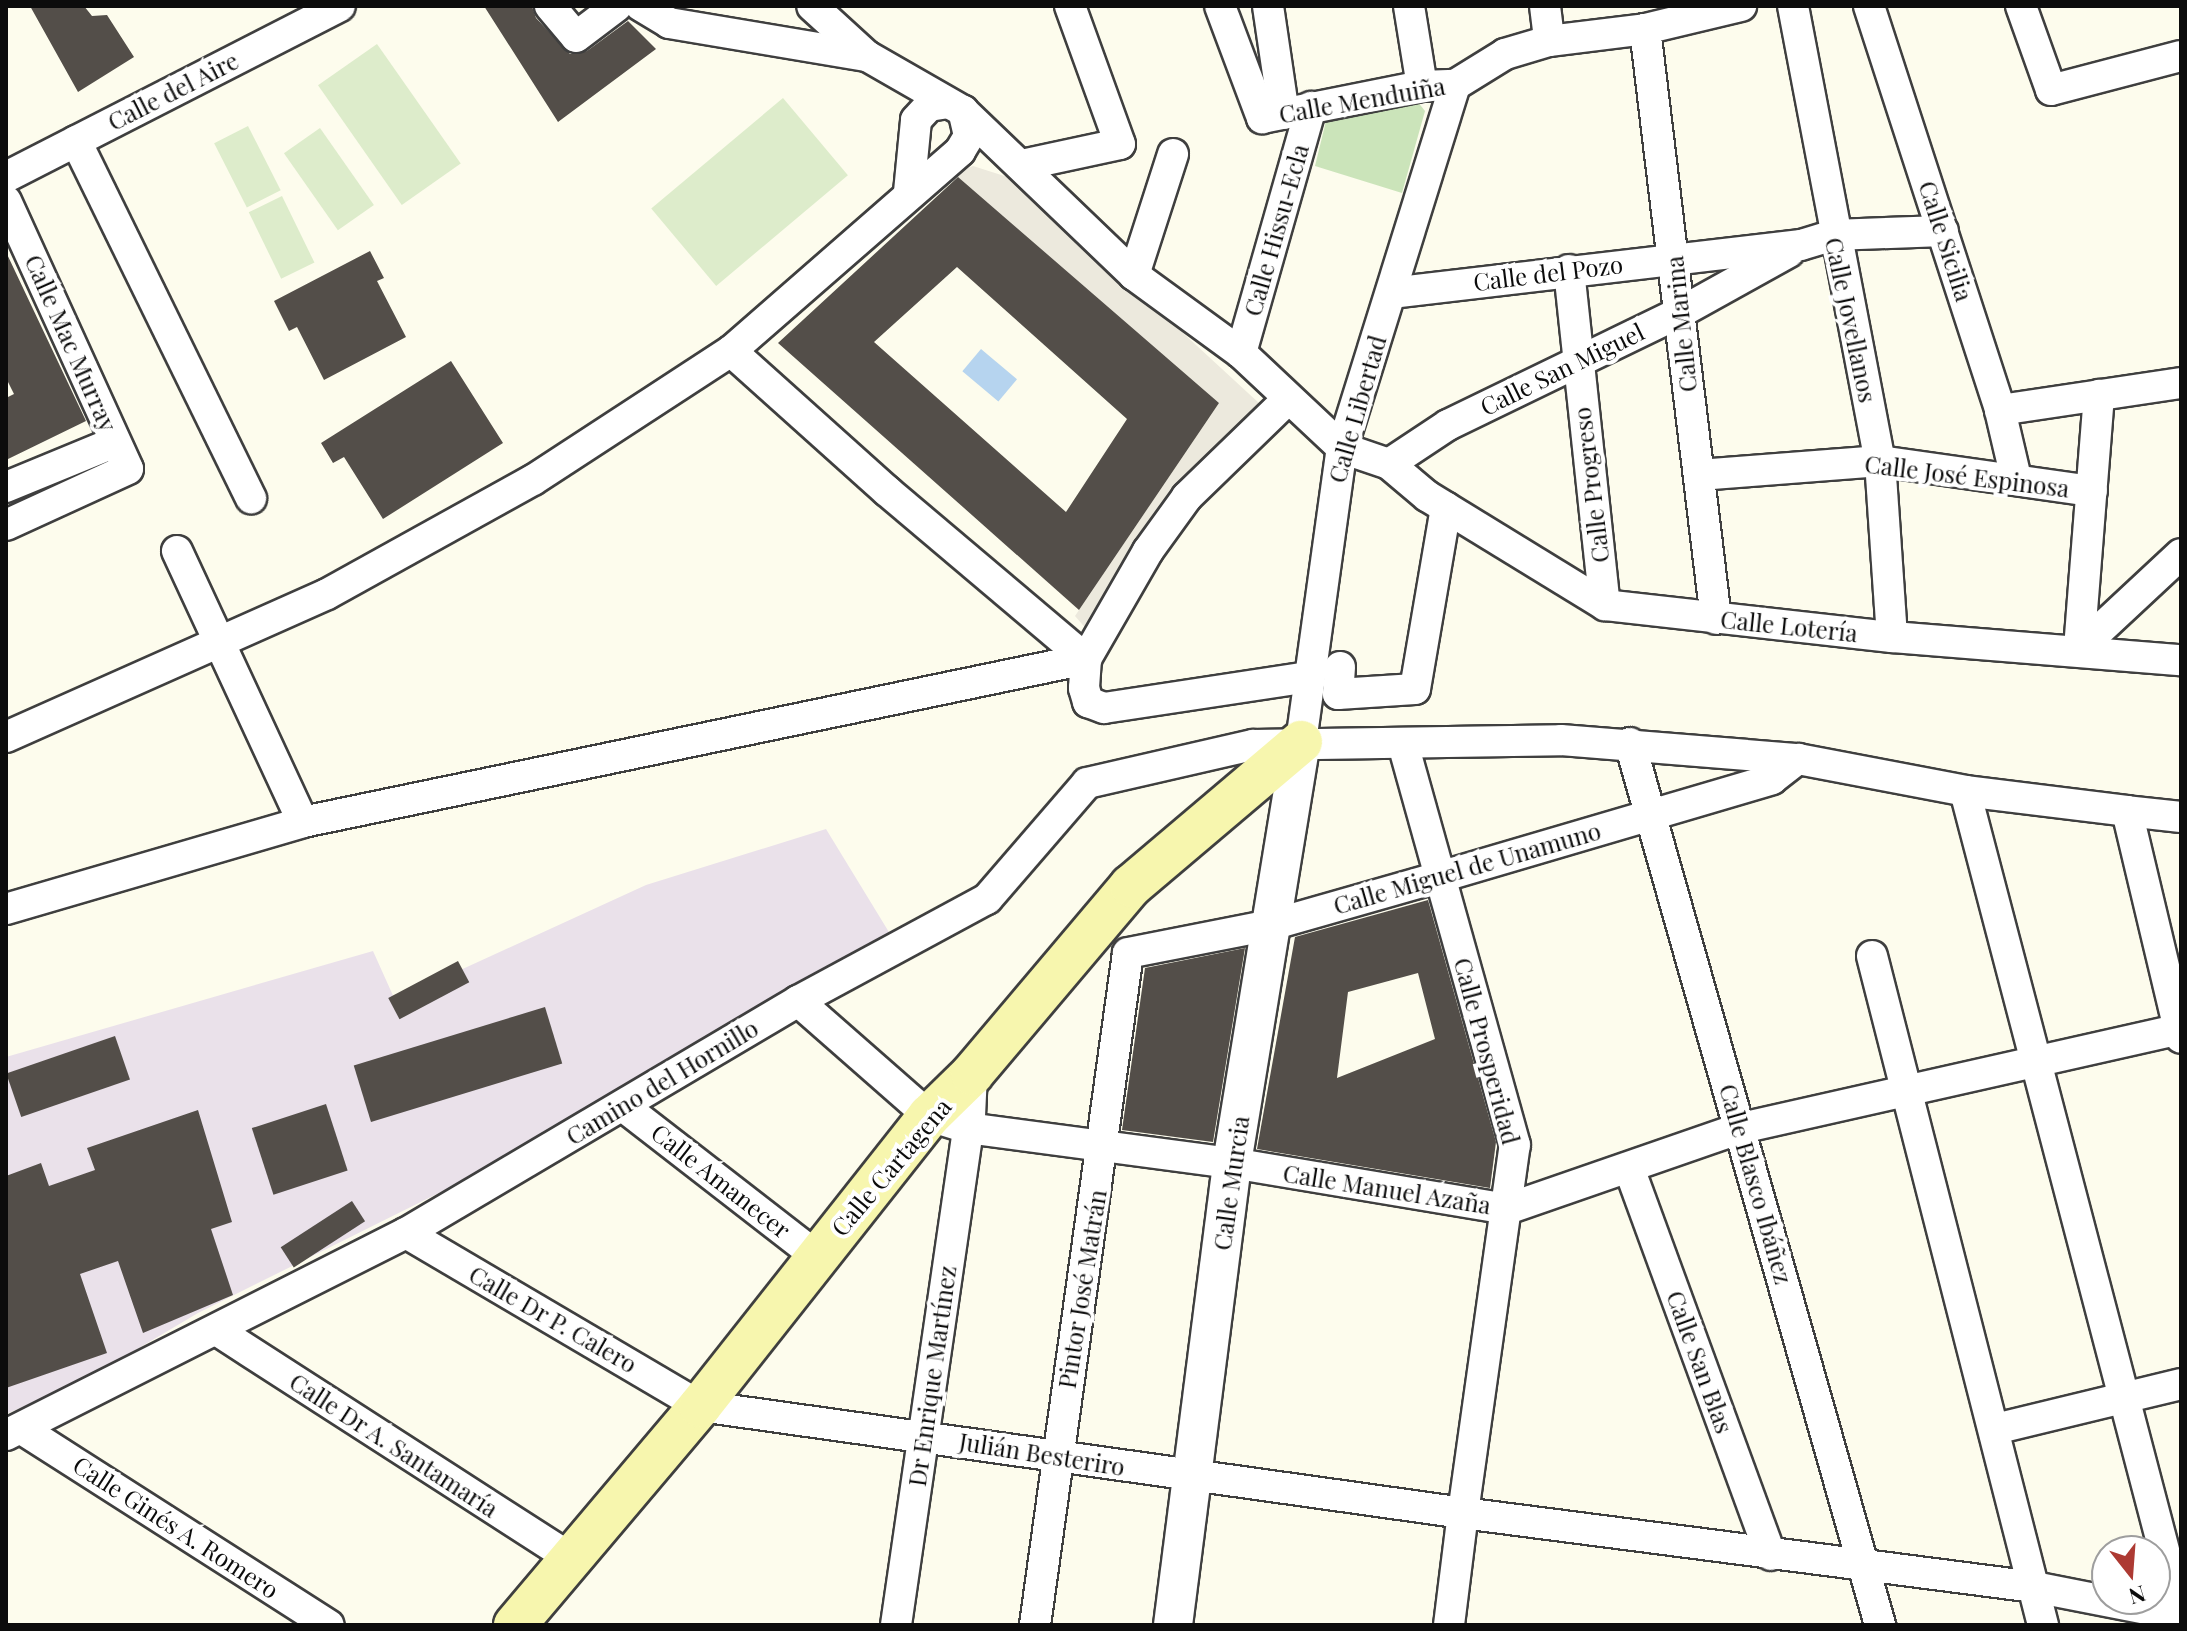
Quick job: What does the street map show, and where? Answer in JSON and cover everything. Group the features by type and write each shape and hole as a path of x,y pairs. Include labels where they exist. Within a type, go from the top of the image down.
{"main road":[{"name":"Calle Cartagena","path":"515,1625 700,1406 929,1116 972,1074 1109,916 1131,886 1301,742"}],"street":[{"name":"Calle del Aire","path":"6,177 340,6"},
{"path":"550,6 576,37 617,6"},
{"path":"641,6 669,23 867,56 897,70 955,107 1016,160 1134,275 1241,353 1342,448 1389,464"},
{"path":"812,6 867,56"},
{"path":"897,70 927,153 1016,160 1120,144 1070,6"},
{"path":"1220,6 1285,113"},
{"path":"1268,6 1285,113"},
{"path":"1409,6 1422,86"},
{"path":"1545,6 1549,41"},
{"name":"Calle Menduiña","path":"1285,113 1422,86 1455,85 1505,54 1549,41 1645,29 1741,6"},
{"name":"Calle Jovellanos","path":"1793,6 1833,235 1880,461 1892,637"},
{"name":"Calle Sicilia","path":"1869,6 2000,410 2016,478"},
{"path":"2021,6 2051,90 2181,56"},
{"name":"Calle Marina","path":"1645,29 1716,619"},
{"name":"Calle Libertad","path":"1301,742 1342,448 1455,85"},
{"path":"909,192 916,129 929,106 955,107"},
{"path":"6,737 216,640 327,594 429,541 731,351 956,154 969,136 955,107"},
{"name":"Calle Hissu-Ecla","path":"1241,353 1285,113"},
{"path":"76,141 251,499"},
{"path":"1134,275 1173,154"},
{"name":"Calle Mac Murray","path":"6,201 128,469 6,525"},
{"name":"Calle del Pozo","path":"1391,293 1674,257 1801,245 1833,235 1943,231"},
{"name":"Calle San Miguel","path":"1389,464 1448,425 1679,313 1801,245"},
{"name":"Calle Progreso","path":"1569,270 1605,605"},
{"path":"731,351 887,491 1086,659"},
{"path":"2000,410 2181,383"},
{"path":"2079,649 2099,395"},
{"path":"1288,399 1187,497 1086,659 1088,702 1104,708 1308,677"},
{"path":"6,487 115,442"},
{"name":"Calle José Espinosa","path":"1699,475 1880,461 2092,491"},
{"name":"Calle Lotería","path":"1389,464 1436,502 1605,605 1892,637 2079,649 2181,660"},
{"path":"1340,667 1338,694 1415,689 1436,502"},
{"path":"177,551 303,822"},
{"path":"2079,649 2181,554"},
{"path":"6,909 303,822 1086,659"},
{"name":"Camino del Hornillo","path":"14,1432 406,1233 798,1001 987,899 1087,783 1253,745 1301,742 1630,743 1798,759 1965,791 2181,817"},
{"name":"Calle Murcia","path":"1173,1625 1232,1163 1301,742"},
{"name":"Calle Blasco Ibáñez","path":"1630,743 1880,1625"},
{"name":"Calle Prosperidad","path":"1403,744 1515,1145 1449,1625"},
{"name":"Calle Miguel de Unamuno","path":"1128,953 1271,925 1440,877 1772,779 1798,759"},
{"path":"1965,791 2179,1618"},
{"path":"2127,811 2180,1032"},
{"path":"1109,916 1128,953"},
{"name":"Pintor José Matrán","path":"1035,1625 1104,1145 1128,953"},
{"path":"1872,956 2043,1625"},
{"path":"798,1001 929,1116"},
{"name":"Calle Manuel Azaña","path":"929,1116 968,1128 1232,1163 1507,1209 1741,1128 2180,1032"},
{"name":"Dr Enrique Martínez","path":"896,1625 968,1128 972,1074"},
{"name":"Calle Amanecer","path":"623,1106 818,1257"},
{"name":"Calle San Blas","path":"1629,1168 1771,1555"},
{"name":"Calle Dr P. Calero","path":"406,1233 700,1406"},
{"name":"Calle Dr A. Santamaría","path":"218,1331 570,1558"},
{"path":"1995,1429 2181,1384"},
{"name":"Julián Besteriro","path":"700,1406 924,1435 1193,1479 2034,1587 2179,1618"},
{"name":"Calle Ginés A. Romero","path":"14,1432 329,1625"}],"shaded area":[{"path":"973,166 1017,180 1260,404 1145,529 1088,631 1075,616 1219,403 957,177 937,180"},
{"path":"826,829 895,942 513,1156 198,1313 80,1383 6,1414 6,1057 373,951 395,1000 646,885"}],"green space":[{"path":"377,44 461,164 402,205 318,85"},
{"path":"783,98 848,175 716,286 651,209"},
{"path":"1417,101 1425,111 1402,193 1315,166 1326,121"},
{"path":"248,126 281,190 247,207 214,143"},
{"path":"320,128 374,205 338,230 284,153"},
{"path":"282,196 314,263 281,279 249,212"}],"water":[{"path":"981,349 1017,379 998,401 962,371"}],"building":[{"path":"30,6 84,6 92,16 107,15 134,57 78,92"},
{"path":"484,6 532,6 536,18 570,54 587,51 628,21 656,49 558,122"},
{"path":"958,177 1219,403 1079,610 778,343","holes":["957,267 1127,419 1066,512 874,342"]},
{"path":"370,251 384,278 377,281 406,337 324,380 297,327 289,331 274,301"},
{"path":"6,252 86,421 6,460 6,398 14,394 6,378"},
{"path":"451,361 503,443 383,519 344,457 333,463 321,443"},
{"path":"1428,900 1496,1142 1490,1188 1257,1149 1295,937","holes":["1418,973 1435,1039 1337,1078 1348,992"]},
{"path":"1245,948 1213,1142 1122,1130 1145,968"},
{"path":"458,961 469,982 400,1019 388,998"},
{"path":"545,1007 562,1063 371,1122 354,1065"},
{"path":"115,1036 130,1079 21,1117 6,1073"},
{"path":"326,1104 348,1171 273,1195 252,1128"},
{"path":"198,1110 232,1222 211,1229 233,1295 143,1333 118,1261 80,1274 107,1353 6,1388 6,1176 41,1163 49,1186 95,1170 87,1148"},
{"path":"352,1201 365,1221 294,1267 281,1247"}]}
